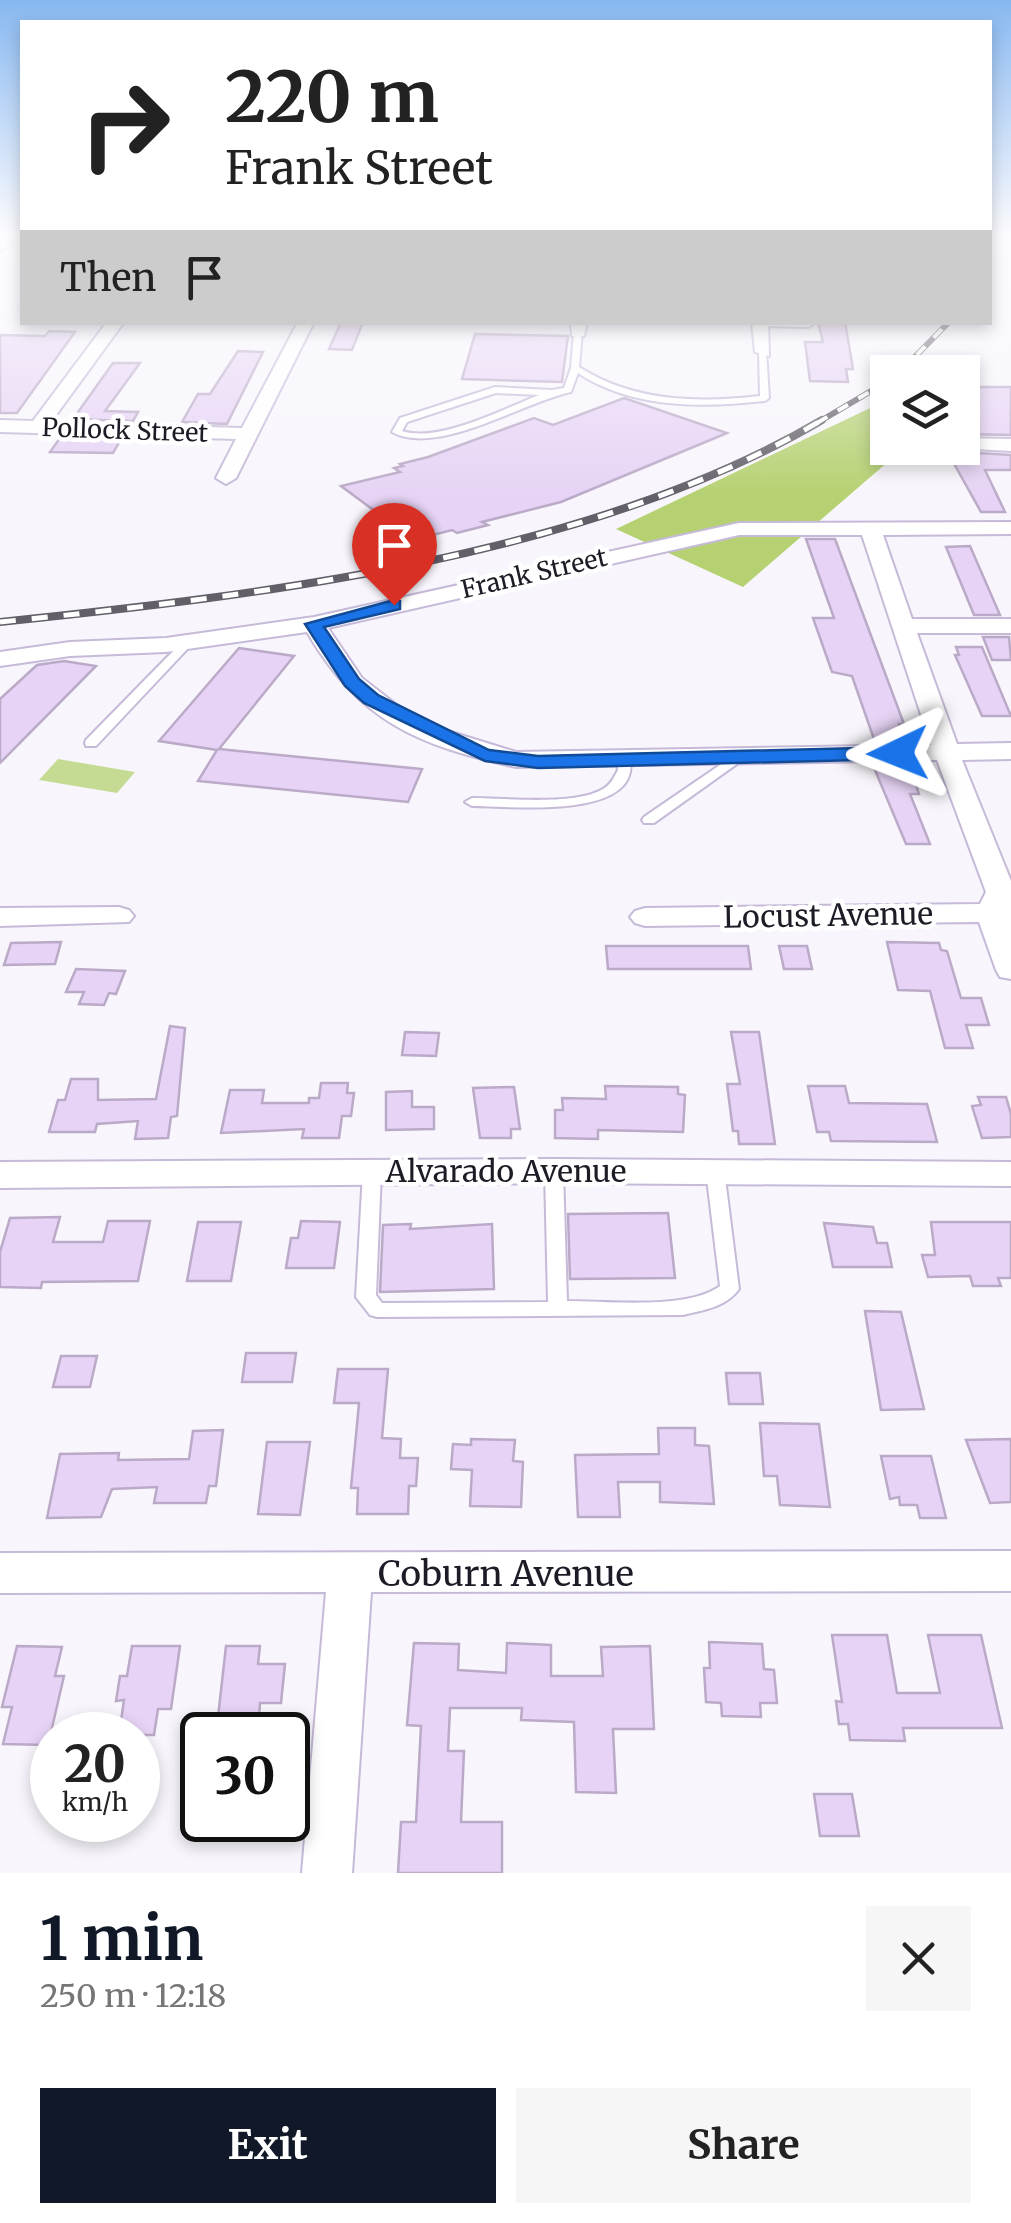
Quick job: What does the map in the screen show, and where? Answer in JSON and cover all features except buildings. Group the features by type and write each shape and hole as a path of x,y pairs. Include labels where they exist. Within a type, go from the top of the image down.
{"street":[{"path":"38,428 114,325"},
{"path":"226,478 304,325"},
{"path":"760,325 763,352"},
{"name":"Pollock Street","path":"0,426 250,434"},
{"path":"980,444 1011,445"},
{"name":"Frank Street","path":"0,659 70,648 188,642 314,624 719,532 771,526 1011,528"},
{"path":"870,528 946,752 1000,892 1011,970"},
{"path":"314,624 352,682 371,699 472,751 525,761 1011,751"},
{"path":"902,626 1011,626"},
{"name":"Locust Avenue","path":"645,917 1001,913"},
{"path":"0,917 118,916"},
{"name":"Alvarado Avenue","path":"0,1175 554,1170 1011,1174"},
{"name":"Coburn Avenue","path":"0,1573 1011,1571"},
{"path":"327,1873 350,1573"}],"lane":[{"path":"552,393 495,390 403,420 397,432 404,437 432,437 568,390 575,368 579,327"},
{"path":"575,368 629,392 679,400 741,401 765,398 763,352"},
{"path":"91,743 188,642"},
{"path":"649,820 736,758"},
{"path":"472,802 561,800 604,794 617,784 625,770 623,759"},
{"path":"554,1170 558,1309"},
{"path":"372,1172 366,1297 378,1310 558,1309 683,1308 716,1299 730,1289 716,1170"}],"green space":[{"path":"870,408 870,465 884,465 743,587 616,529"},
{"path":"58,759 135,772 117,793 39,780"}],"railway":[{"path":"917,355 946,325"},
{"path":"817,423 870,392"},
{"path":"0,622 315,582 530,537 633,506 731,467 822,420"}],"route":[{"path":"394,605 314,624 352,682 371,699 485,755 538,762 898,753"}]}
